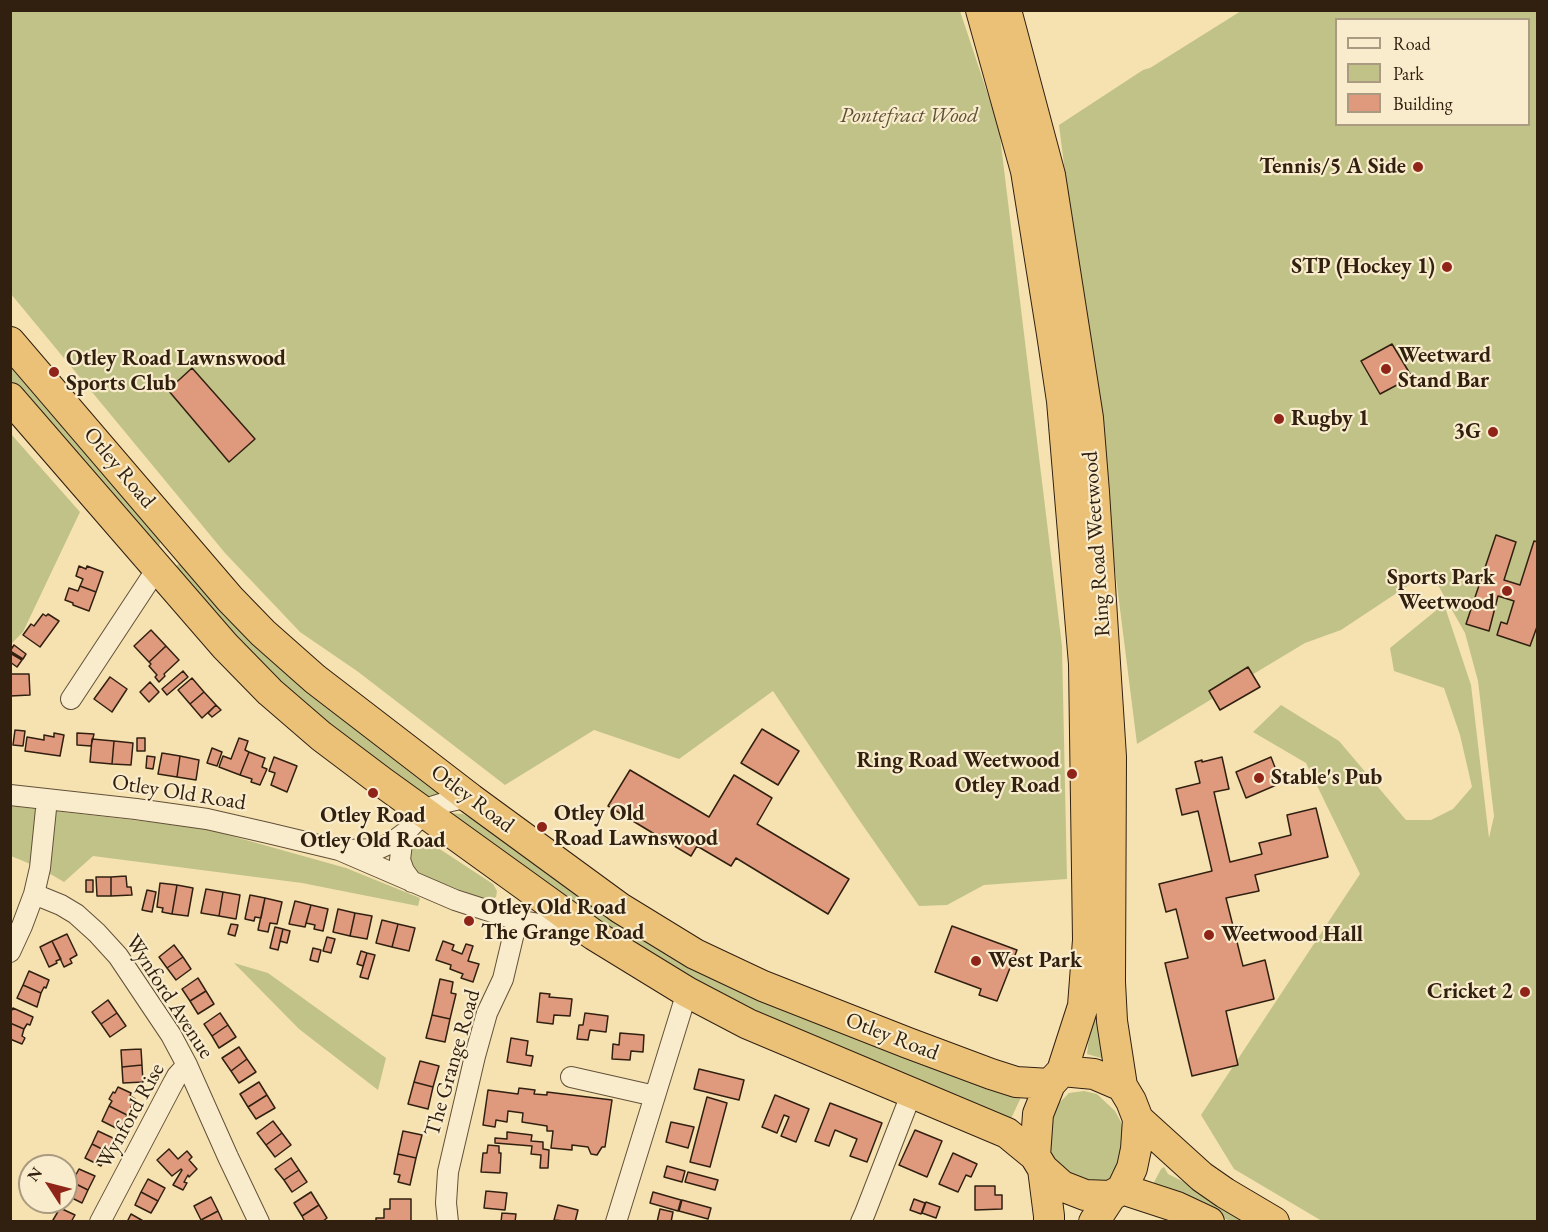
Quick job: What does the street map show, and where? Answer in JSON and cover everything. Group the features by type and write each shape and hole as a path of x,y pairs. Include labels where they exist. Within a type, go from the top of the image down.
{"highway":[{"name":"Ring Road Weetwood","path":"981,10 1026,171 1050,322 1062,401 1084,664 1088,940 1083,1006 1056,1078"},
{"name":"Ring Road Weetwood","path":"1006,10 1050,175 1088,418 1111,757 1111,1008 1122,1086"},
{"name":"Otley Road","path":"10,342 230,599 262,633 315,679 471,799 620,908 695,954 763,986 908,1044 1016,1082 1056,1078"},
{"name":"Otley Road","path":"10,398 225,646 270,692 416,822 687,992 748,1024 1007,1133 1039,1162"},
{"path":"158,567 184,545"},
{"path":"1048,1221 1039,1162 1038,1114 1056,1078 1094,1074 1122,1086 1138,1119 1132,1168 1117,1193 1094,1221"},
{"path":"1138,1119 1202,1177 1274,1221"},
{"path":"1039,1162 1062,1186 1085,1195 1117,1193 1177,1207 1209,1221"}],"street":[{"path":"71,699 158,567"},
{"name":"Otley Old Road","path":"10,795 207,819 339,850 455,900 517,920 594,935"},
{"path":"10,952 34,894 40,868 47,799"},
{"name":"Otley Old Road","path":"339,850 378,849 391,843 434,806 460,799 471,799"},
{"path":"412,882 400,860 402,843 416,822"},
{"name":"Wynford Avenue","path":"34,894 76,914 118,956 171,1035 187,1065 259,1221"},
{"name":"The Grange Road","path":"448,1221 446,1203 448,1172 475,1056 487,1013 503,979 517,920"},
{"path":"616,1221 687,992"},
{"name":"Wynford Rise","path":"100,1221 177,1076 187,1065"},
{"path":"571,1077 655,1096"},
{"path":"861,1221 912,1092"}],"green space":[{"name":"Pontefract Wood","path":"10,11 960,11 999,128 1062,646 1067,879 984,885 947,905 919,906 773,691 679,759 594,730 505,785 357,671 300,632 225,553 11,294"},
{"path":"1241,11 1537,11 1537,1221 1322,1221 1234,1169 1201,1115 1360,874 1306,763 1253,732 1281,705 1339,741 1406,820 1431,820 1453,809 1472,787 1460,735 1444,688 1394,671 1390,648 1444,604 1471,685 1489,838 1494,816 1478,681 1465,633 1430,571 1341,630 1305,643 1137,744 1059,125 1143,70 1150,68"},
{"path":"10,353 161,540 159,546 155,548 11,382"},
{"path":"11,434 80,512 23,632 11,644"},
{"path":"186,564 448,791 426,803 265,677 174,567"},
{"path":"10,806 203,828 346,868 420,898 418,906 302,883 93,856 64,882 40,868 11,856"},
{"path":"448,813 463,814 474,820 631,925 1023,1093 1009,1123 894,1076 663,969"},
{"path":"418,839 426,840 493,884 497,891 496,897 489,901 418,874 410,859 412,844"},
{"path":"234,963 268,973 386,1058 378,1090 299,1029"},
{"path":"1094,992 1108,1060 1087,1054"},
{"path":"1084,1091 1097,1094 1115,1111 1124,1132 1120,1170 1109,1180 1093,1184 1076,1181 1055,1163 1047,1139 1051,1119 1057,1105 1069,1093"},
{"path":"1164,1167 1168,1174 1257,1221 1229,1221 1192,1201 1151,1188"}],"building":[{"name":"Weetward Stand Bar","path":"1392,344 1412,377 1380,394 1361,361"},
{"path":"192,368 255,439 229,462 168,390"},
{"name":"Sports Park Weetwood","path":"1496,535 1516,542 1504,580 1520,585 1534,541 1538,542 1538,624 1530,646 1497,635 1501,622 1507,624 1514,601 1498,596 1489,631 1466,624"},
{"path":"79,566 86,569 87,566 103,572 96,592 80,586 83,579 76,576"},
{"path":"80,586 96,592 89,611 65,600 69,588 78,591"},
{"path":"43,614 46,616 48,614 59,621 40,647 23,635"},
{"path":"151,630 166,646 149,662 134,646"},
{"path":"14,645 26,654 23,659 10,651"},
{"path":"166,646 179,660 159,682 149,662"},
{"path":"10,653 22,660 17,667 10,662"},
{"path":"1248,667 1260,687 1220,710 1209,691"},
{"path":"183,671 188,677 167,695 162,689"},
{"path":"10,674 29,674 30,695 10,696"},
{"path":"110,677 127,689 112,712 94,699"},
{"path":"192,678 204,692 190,704 178,690"},
{"path":"150,682 159,692 149,702 140,692"},
{"path":"204,692 216,705 202,718 190,704"},
{"path":"216,705 221,710 212,717 208,713"},
{"path":"762,729 799,751 778,785 741,763"},
{"path":"15,730 25,731 23,746 13,745"},
{"path":"54,733 64,735 60,756 25,751 27,737 44,740 44,735 54,737"},
{"path":"77,733 94,734 91,746 77,745"},
{"path":"137,738 145,738 145,751 137,751"},
{"path":"239,738 248,741 245,750 249,752 240,775 219,767 223,756 231,759"},
{"path":"92,739 114,741 112,764 90,762"},
{"path":"114,741 133,743 131,765 112,764"},
{"path":"212,748 222,752 217,766 207,763"},
{"path":"249,752 265,758 262,767 267,769 260,785 240,775"},
{"path":"162,753 180,756 177,777 158,774"},
{"path":"147,756 155,757 153,769 146,768"},
{"path":"180,756 199,760 196,780 177,777"},
{"path":"274,757 297,766 287,792 271,785 275,773 269,771"},
{"name":"Weetwood Hall","path":"1222,757 1229,789 1214,792 1230,862 1262,854 1259,843 1291,835 1287,815 1316,808 1328,857 1255,875 1259,891 1226,898 1243,966 1265,960 1274,999 1226,1011 1238,1065 1192,1076 1165,963 1188,958 1176,909 1166,912 1159,884 1212,871 1198,811 1182,815 1176,789 1200,783 1195,762"},
{"name":"Stable's Pub","path":"1271,757 1281,783 1246,798 1236,772"},
{"path":"630,770 709,817 734,775 772,798 757,824 849,879 828,914 736,858 731,866 697,846 691,856 608,806"},
{"path":"126,876 127,887 131,887 132,895 111,896 111,877"},
{"path":"96,877 111,877 111,896 97,896"},
{"path":"86,880 93,880 93,892 86,892"},
{"path":"160,883 177,885 172,914 162,912 163,908 157,907"},
{"path":"177,885 193,888 188,916 172,914"},
{"path":"206,889 223,892 219,916 201,913"},
{"path":"147,890 156,892 152,912 142,910"},
{"path":"223,892 240,895 236,919 219,916"},
{"path":"250,895 265,898 261,918 255,917 254,921 245,919"},
{"path":"265,898 282,902 277,924 270,923 268,932 258,930"},
{"path":"295,901 311,905 305,927 289,924"},
{"path":"311,905 328,909 323,931 314,929 315,925 306,923"},
{"path":"338,909 355,913 350,936 333,932"},
{"path":"355,913 372,916 367,939 350,936"},
{"path":"382,920 398,924 392,947 376,943"},
{"path":"231,924 238,925 235,936 228,934"},
{"path":"398,924 415,928 409,951 392,947"},
{"name":"West Park","path":"952,926 1017,950 997,1001 979,995 981,989 935,972"},
{"path":"275,927 283,929 278,950 270,948"},
{"path":"283,929 290,931 287,943 280,941"},
{"path":"67,934 77,955 70,959 72,963 64,967 52,941"},
{"path":"327,937 335,939 331,953 323,951"},
{"path":"52,941 61,959 49,967 40,947"},
{"path":"443,941 454,945 452,950 462,954 466,944 473,946 468,961 479,964 473,982 461,978 463,974 450,969 451,965 436,960"},
{"path":"174,945 183,957 167,968 159,957"},
{"path":"313,948 321,950 318,962 310,960"},
{"path":"361,951 367,953 363,966 357,964"},
{"path":"367,953 375,955 368,979 360,977"},
{"path":"183,957 191,969 176,980 167,968"},
{"path":"29,971 49,980 41,993 23,985"},
{"path":"198,978 206,991 190,1001 182,989"},
{"path":"440,979 453,982 451,993 456,994 450,1019 432,1015"},
{"path":"23,985 41,993 37,1007 17,998"},
{"path":"206,991 214,1004 198,1014 190,1001"},
{"path":"540,993 550,994 549,997 572,999 570,1016 554,1015 553,1024 537,1022"},
{"path":"108,1000 117,1013 101,1024 92,1012"},
{"path":"13,1008 33,1017 30,1025 27,1024 24,1029 10,1023 10,1013"},
{"path":"117,1013 126,1026 110,1037 101,1024"},
{"path":"220,1013 228,1025 212,1036 204,1024"},
{"path":"585,1013 608,1016 606,1032 590,1030 588,1040 577,1039 579,1025 583,1025"},
{"path":"432,1015 450,1019 445,1042 426,1038"},
{"path":"10,1023 24,1029 22,1036 25,1038 22,1044 10,1039"},
{"path":"228,1025 236,1037 219,1048 212,1036"},
{"path":"620,1033 644,1035 643,1052 631,1051 630,1060 612,1059 613,1044 619,1045"},
{"path":"511,1038 528,1041 526,1055 533,1056 531,1066 507,1062"},
{"path":"239,1047 247,1059 231,1071 222,1058"},
{"path":"141,1049 142,1065 122,1067 121,1050"},
{"path":"247,1059 256,1072 239,1083 231,1071"},
{"path":"420,1061 439,1066 433,1087 414,1082"},
{"path":"142,1065 143,1082 123,1083 122,1067"},
{"path":"699,1069 744,1080 739,1100 694,1089"},
{"path":"259,1082 267,1095 248,1107 240,1094"},
{"path":"414,1082 433,1087 428,1109 408,1104"},
{"path":"118,1087 131,1093 130,1096 135,1099 127,1115 109,1106 112,1101 109,1099"},
{"path":"519,1088 535,1090 534,1094 547,1095 547,1092 612,1100 605,1147 602,1147 597,1155 591,1154 588,1147 572,1145 572,1150 551,1148 553,1131 547,1131 547,1126 522,1122 523,1113 508,1111 507,1122 496,1120 495,1127 483,1125 488,1090 518,1094"},
{"path":"267,1095 275,1108 256,1119 248,1107"},
{"path":"775,1095 809,1109 796,1142 781,1136 789,1117 784,1115 777,1133 762,1127"},
{"path":"707,1097 727,1103 710,1167 690,1162"},
{"path":"830,1103 882,1123 867,1162 850,1156 857,1139 835,1130 829,1146 815,1141"},
{"path":"109,1106 127,1115 120,1130 102,1121"},
{"path":"273,1121 282,1133 266,1145 257,1133"},
{"path":"671,1122 694,1127 688,1148 666,1142"},
{"path":"915,1130 942,1141 927,1177 899,1165"},
{"path":"98,1131 115,1139 108,1152 92,1144"},
{"path":"403,1131 422,1135 416,1158 398,1154"},
{"path":"507,1132 532,1135 531,1141 543,1142 543,1149 549,1150 548,1168 540,1168 541,1155 531,1154 532,1146 495,1143 495,1138 507,1139"},
{"path":"282,1133 291,1145 275,1157 266,1145"},
{"path":"92,1144 108,1152 101,1166 85,1158"},
{"path":"488,1145 499,1146 500,1173 481,1172 483,1153 487,1153"},
{"path":"169,1149 178,1159 187,1151 192,1157 189,1160 197,1169 189,1177 188,1175 183,1190 173,1185 182,1170 172,1176 157,1160"},
{"path":"953,1153 977,1164 971,1177 966,1175 958,1192 939,1184"},
{"path":"398,1154 416,1158 410,1185 398,1182 400,1175 394,1174"},
{"path":"291,1158 299,1170 284,1180 275,1169"},
{"path":"667,1166 685,1171 682,1182 664,1177"},
{"path":"79,1169 95,1176 88,1190 78,1185"},
{"path":"299,1170 307,1182 292,1192 284,1180"},
{"path":"688,1172 718,1180 715,1190 685,1182"},
{"path":"148,1179 165,1188 158,1201 141,1192"},
{"path":"78,1185 88,1190 82,1203 78,1201"},
{"path":"975,1186 995,1186 995,1195 1002,1195 1002,1209 975,1210"},
{"path":"486,1191 507,1193 505,1210 484,1208"},
{"path":"141,1192 158,1201 151,1213 135,1205"},
{"path":"311,1192 319,1205 302,1216 294,1203"},
{"path":"653,1192 681,1200 678,1211 650,1203"},
{"path":"211,1197 218,1211 201,1220 194,1206"},
{"path":"390,1199 411,1199 411,1222 376,1222 376,1218 384,1218 384,1209 390,1209"},
{"path":"914,1199 925,1203 921,1214 910,1210"},
{"path":"682,1200 711,1208 708,1219 679,1211"},
{"path":"926,1202 940,1207 936,1218 922,1213"},
{"path":"319,1205 327,1218 322,1222 305,1222 302,1216"},
{"path":"558,1205 578,1210 575,1222 554,1220"},
{"path":"660,1209 673,1212 671,1222 657,1222"},
{"path":"218,1211 223,1222 202,1222 201,1220"},
{"path":"502,1213 516,1214 515,1222 501,1222"},
{"path":"56,1214 75,1215 71,1222 53,1220"},
{"path":"131,1214 145,1222 127,1222"}],"place":[{"name":"Tennis/5 A Side","path":"1418,167"},
{"name":"STP (Hockey 1)","path":"1447,267"},
{"name":"Weetward Stand Bar","path":"1386,369"},
{"name":"Otley Road Lawnswood Sports Club","path":"54,372"},
{"name":"Rugby 1","path":"1279,419"},
{"name":"3G","path":"1493,432"},
{"name":"Sports Park Weetwood","path":"1507,591"},
{"name":"Ring Road Weetwood Otley Road","path":"1072,774"},
{"name":"Stable's Pub","path":"1259,778"},
{"name":"Otley Road Otley Old Road","path":"373,793"},
{"name":"Otley Old Road Lawnswood","path":"542,827"},
{"name":"Otley Old Road The Grange Road","path":"469,921"},
{"name":"Weetwood Hall","path":"1209,935"},
{"name":"West Park","path":"976,961"},
{"name":"Cricket 2","path":"1525,992"}]}
